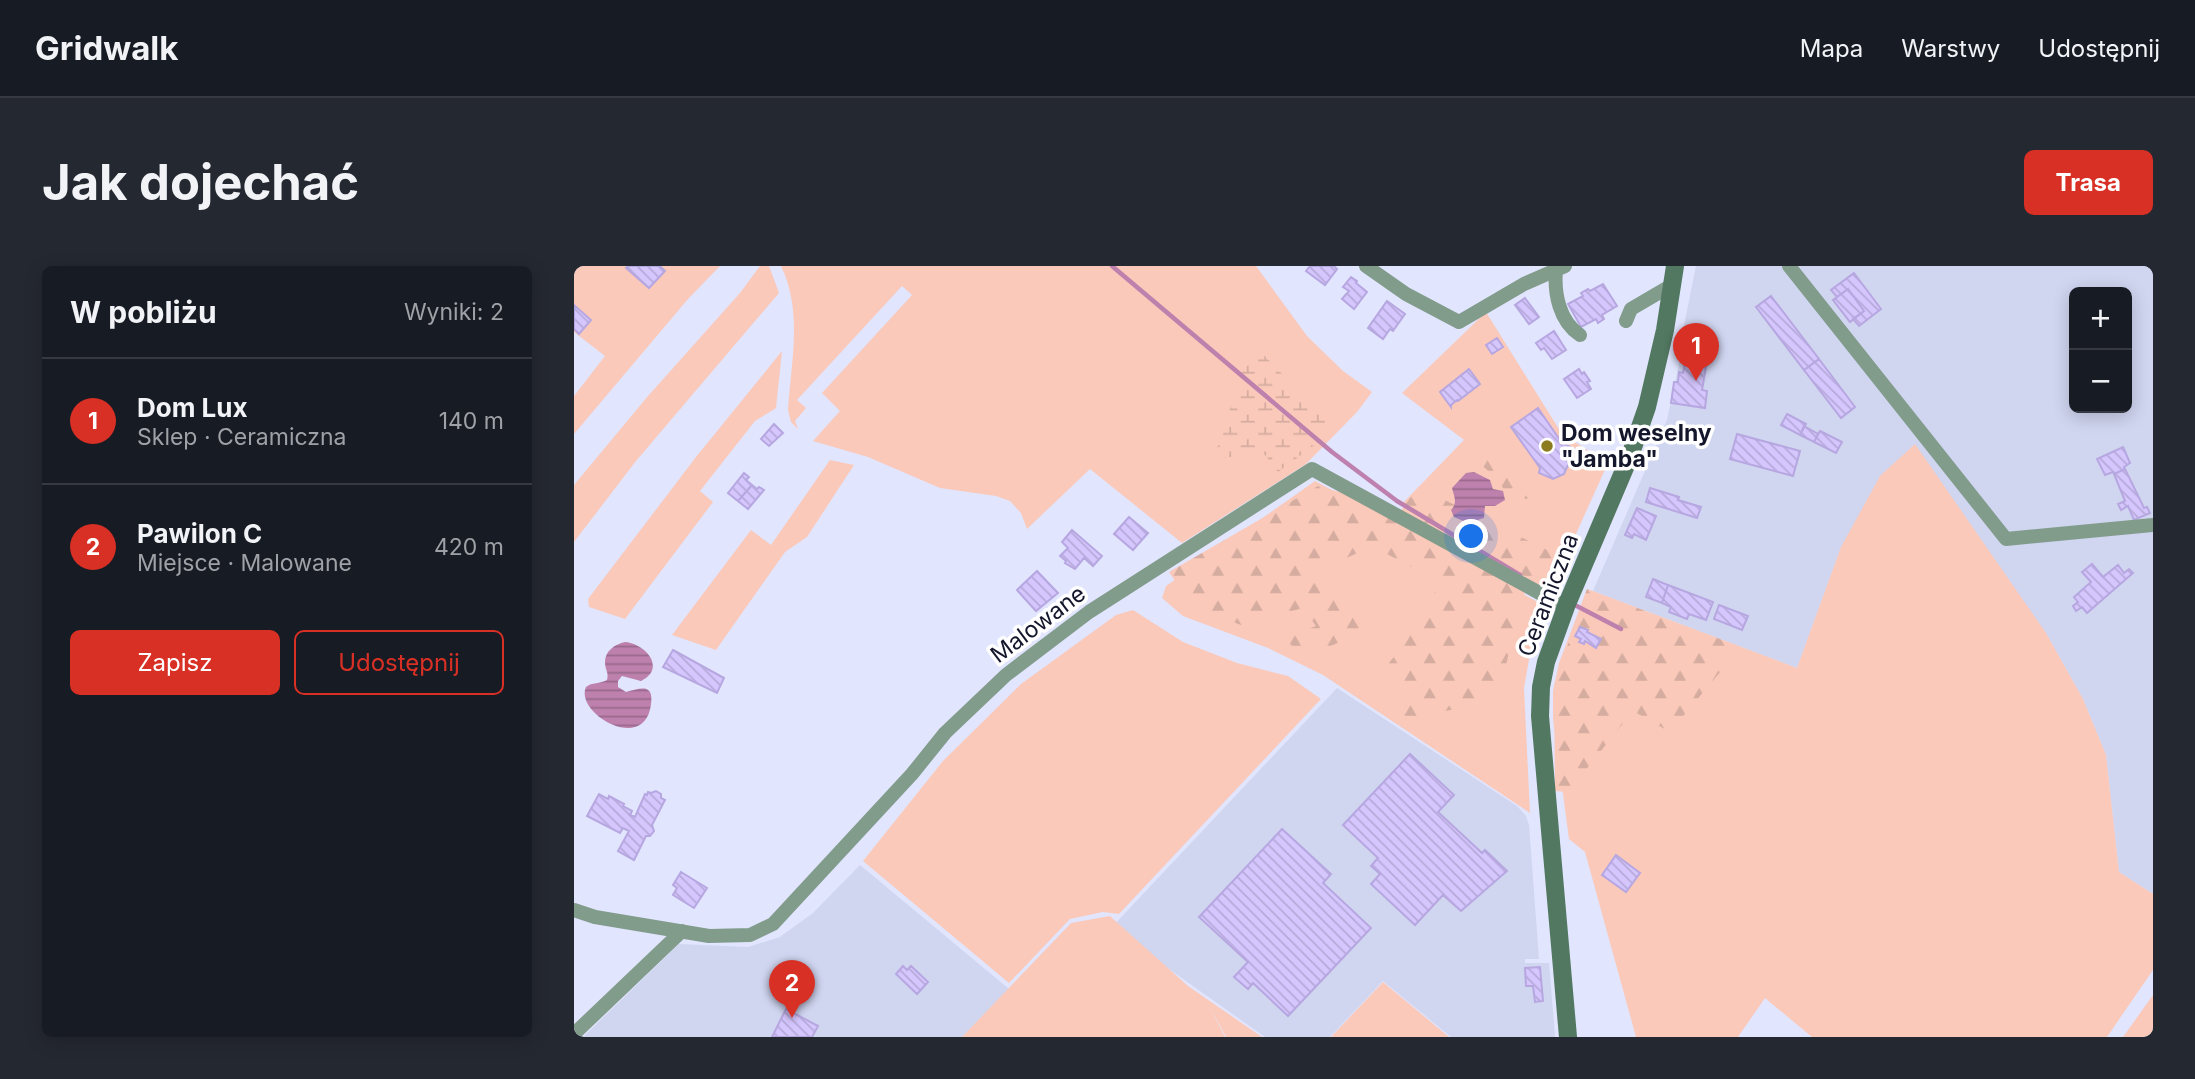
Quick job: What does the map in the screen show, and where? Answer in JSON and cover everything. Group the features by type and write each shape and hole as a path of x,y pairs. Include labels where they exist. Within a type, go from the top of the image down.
{"street":[{"path":"1366,266 1406,294 1459,322 1524,284 1560,268"},
{"name":"Ceramiczna","path":"1567,1037 1540,716 1541,687 1546,662 1568,602 1630,456 1647,407 1665,330 1675,266"},
{"path":"1789,266 2006,539 2153,525"},
{"path":"1560,268 1555,289 1558,304 1573,330 1580,335"},
{"path":"1626,321 1631,309 1672,285"},
{"name":"Malowane","path":"574,910 595,918 730,937 750,935 773,924 912,774 945,733 1006,675 1089,612 1312,469 1556,602 1568,602"},
{"path":"574,1034 682,931"}],"shaded area":[{"path":"1696,266 2153,266 2153,894 2119,872 2106,755 2083,699 2046,633 1841,547 1797,668 1593,591 1667,420 1685,336 1684,325"},
{"path":"1474,472 1490,480 1493,489 1503,491 1505,500 1495,506 1485,506 1484,518 1468,523 1454,517 1451,510 1455,502 1452,488 1466,473"},
{"path":"625,642 640,647 653,664 648,676 641,681 622,676 618,681 618,687 626,692 645,689 650,692 651,697 646,719 637,727 625,728 600,717 590,708 585,697 586,687 607,680 605,658 614,646"},
{"path":"1337,688 1517,806 1526,816 1529,825 1539,959 1525,959 1525,963 1549,963 1555,1037 1451,1037 1383,981 1330,1037 1265,1037 1111,928"},
{"path":"860,865 1009,989 962,1037 583,1037 679,944 748,947 780,937 813,913"}],"green space":[{"path":"574,266 720,266 688,299 574,434 574,396 605,356 574,332"},
{"path":"760,266 769,266 779,293 636,461 574,542 574,485 648,396 740,293"},
{"path":"781,266 1256,266 1307,336 1343,371 1372,392 1357,412 1306,464 1182,543 1090,469 1027,529 1021,513 1010,501 996,496 940,488 868,457 813,441 840,411 822,393 912,295 902,286 797,400 806,408 795,421 798,429 791,422 788,410 794,319 788,283"},
{"path":"1486,312 1562,434 1608,463 1552,587 1402,504 1464,440 1402,393"},
{"path":"782,351 776,408 755,421 700,491 713,502 625,619 589,607 588,599 696,457"},
{"path":"1260,351 1333,427 1320,441 1278,472 1265,455 1214,458 1245,363"},
{"path":"1915,444 2046,633 2083,699 2106,755 2119,872 2153,894 2153,970 2107,1037 1812,1037 1765,998 1738,1037 1636,1037 1585,852 1569,839 1553,719 1553,691 1559,663 1587,589 1797,668 1841,547 1880,476"},
{"path":"1492,447 1536,484 1527,499 1507,495 1498,479 1480,464"},
{"path":"830,460 854,465 807,537 785,552 716,650 672,635 751,530 771,545"},
{"path":"1315,481 1547,607 1530,654 1524,688 1530,813 1323,675 1268,648 1183,616 1162,598 1166,586"},
{"path":"1318,486 1354,496 1526,591 1519,604 1499,699 1441,712 1414,724 1391,720 1401,686 1378,677 1400,649 1437,589 1419,571 1372,546 1315,573 1374,628 1306,656 1283,639 1316,626 1303,608 1241,625 1193,607 1169,572"},
{"path":"1418,487 1568,560 1553,597 1400,512"},
{"path":"1587,589 1741,647 1670,732 1633,711 1568,792 1555,791 1554,685"},
{"path":"1133,610 1183,642 1237,663 1288,676 1321,699 1119,914 1103,912 1070,919 1009,983 863,861 943,761 1021,684 1116,615"},
{"path":"1110,916 1188,986 1262,1037 1226,1037 1210,1007 1225,1037 962,1037 1071,923"},
{"path":"1383,982 1449,1037 1331,1037"},
{"path":"2153,995 2153,1037 2123,1037"}],"building":[{"path":"660,266 665,271 649,288 626,268"},
{"path":"1310,266 1334,266 1337,269 1325,285 1306,271"},
{"path":"1854,273 1881,309 1859,326 1853,319 1864,311 1848,289 1837,297 1831,290"},
{"path":"1351,277 1367,292 1354,309 1342,299 1349,291 1343,287"},
{"path":"1603,284 1617,306 1602,315 1604,319 1598,323 1596,319 1581,327 1568,304 1583,296 1581,293 1588,289 1590,291"},
{"path":"1848,289 1864,311 1850,322 1833,300"},
{"path":"1771,296 1819,359 1804,370 1756,307"},
{"path":"1525,298 1539,317 1529,324 1515,305"},
{"path":"1387,301 1405,314 1393,331 1390,329 1383,339 1368,328"},
{"path":"574,305 591,320 579,334 574,329"},
{"path":"1554,331 1566,350 1552,359 1544,348 1541,350 1536,343"},
{"path":"1497,338 1503,347 1492,354 1486,345"},
{"path":"1689,340 1710,344 1707,361 1686,357"},
{"path":"1686,357 1707,361 1702,390 1707,391 1705,408 1671,403 1674,382 1678,382 1679,372 1683,373"},
{"path":"1819,359 1855,407 1841,418 1804,370"},
{"path":"1469,369 1480,384 1451,407 1440,392"},
{"path":"1579,369 1590,381 1587,382 1591,389 1577,398 1564,379"},
{"name":"Dom weselny \"Jamba\"","path":"1538,408 1562,443 1575,449 1564,474 1553,479 1539,473 1540,468 1511,427"},
{"path":"1787,414 1806,424 1800,435 1781,425"},
{"path":"774,424 783,433 769,446 761,439"},
{"path":"1804,426 1818,434 1814,442 1800,435"},
{"path":"1820,431 1842,442 1836,453 1814,442"},
{"path":"1737,434 1800,451 1793,476 1730,459"},
{"path":"2123,447 2130,463 2125,469 2105,475 2097,459"},
{"path":"2125,469 2144,508 2147,507 2150,513 2134,520 2128,506 2121,510 2118,504 2125,501 2114,474"},
{"path":"744,473 749,477 746,480 752,485 738,501 728,493"},
{"path":"752,485 764,490 748,509 738,501"},
{"path":"1650,488 1701,507 1697,518 1646,502"},
{"path":"1637,508 1656,516 1646,540 1634,534 1632,538 1625,535"},
{"path":"1129,517 1148,533 1133,550 1114,534"},
{"path":"1072,530 1102,556 1093,566 1084,558 1075,569 1060,556 1068,548 1062,542"},
{"path":"2092,564 2103,577 2118,565 2124,573 2129,569 2133,573 2087,613 2082,607 2076,611 2073,606 2078,602 2074,597 2091,582 2082,572"},
{"path":"1037,571 1058,593 1036,611 1017,590"},
{"path":"1653,579 1668,585 1662,603 1646,597"},
{"path":"1668,585 1713,602 1706,620 1689,614 1687,619 1669,612 1671,607 1662,603"},
{"path":"1719,605 1748,616 1742,630 1714,619"},
{"path":"1580,627 1601,639 1596,648 1585,641 1584,644 1579,642 1581,639 1575,636"},
{"path":"673,650 724,678 717,693 663,667"},
{"path":"1410,754 1454,795 1438,812 1482,853 1485,850 1507,871 1461,911 1443,895 1415,925 1371,884 1380,874 1371,866 1378,858 1343,825"},
{"path":"656,791 665,800 652,825 654,831 650,836 646,836 634,860 618,851 629,831 623,828 620,833 587,816 599,794 624,804 623,806 632,811 630,815 635,817 645,794"},
{"path":"1282,829 1331,874 1323,883 1371,928 1288,1016 1253,983 1248,989 1234,977 1248,962 1199,917"},
{"path":"1616,855 1640,873 1626,892 1602,875"},
{"path":"681,872 707,888 694,908 673,895 677,888 673,885"},
{"path":"903,966 907,970 911,966 928,982 917,994 896,974"},
{"path":"1540,967 1543,1001 1535,1002 1533,986 1526,986 1525,968"},
{"path":"786,1009 818,1026 812,1037 772,1037"}],"waterway":[{"path":"1112,266 1332,452 1397,501 1520,575"},
{"path":"1571,603 1621,629"}],"place":[{"name":"Dom Lux","path":"1696,381"},
{"name":"Dom weselny \"Jamba\"","path":"1547,446"},
{"name":"Pawilon C","path":"792,1018"}]}
